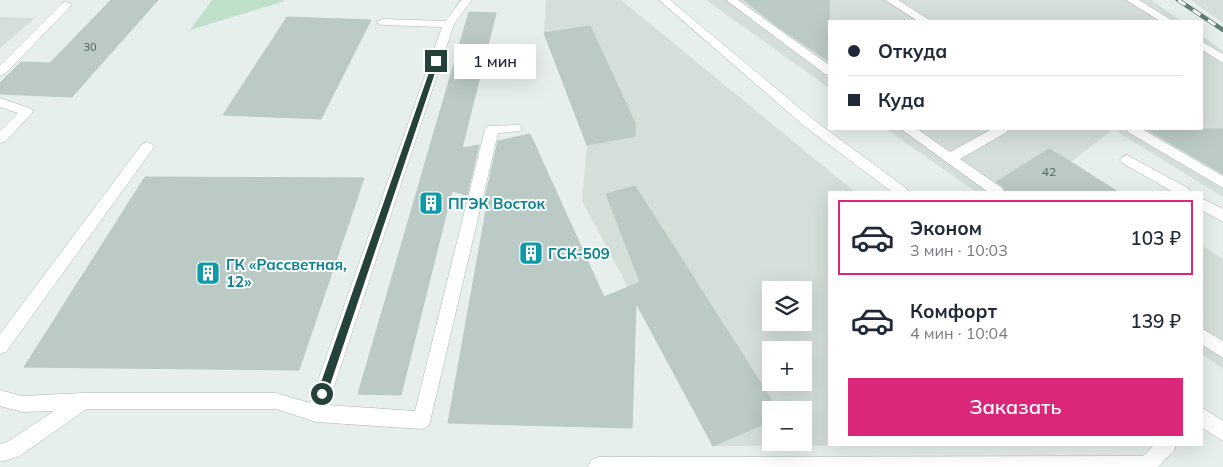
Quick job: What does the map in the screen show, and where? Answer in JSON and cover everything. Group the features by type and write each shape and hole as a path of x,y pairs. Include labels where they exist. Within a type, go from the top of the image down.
{"main road":[{"path":"316,413 449,24 467,0"},
{"path":"664,0 809,123 900,191"},
{"path":"731,0 828,70"},
{"path":"890,0 923,20"},
{"path":"1131,0 1165,20"},
{"path":"0,72 66,5"},
{"path":"382,22 449,24"},
{"path":"1203,45 1223,59"},
{"path":"0,102 27,112 0,139"},
{"path":"0,398 22,404 84,401 276,401 316,413 422,420 492,129 515,128"},
{"path":"909,130 996,191"},
{"path":"949,159 1000,130"},
{"path":"1135,130 1223,183"},
{"path":"0,347 147,147"},
{"path":"1127,160 1181,191"},
{"path":"1203,204 1223,216"},
{"path":"1203,335 1223,350"},
{"path":"0,453 11,450 84,401"},
{"path":"1203,417 1223,432"},
{"path":"598,467 1148,466 1166,446"}],"shaded area":[{"path":"546,0 621,0 854,191 828,191 828,446 812,446 812,401 762,401 762,446 713,446 582,201 587,145 544,33"},
{"path":"706,0 1151,0 1180,20 828,20 828,87"},
{"path":"1191,0 1223,0 1223,23"},
{"path":"0,17 35,18 0,48"},
{"path":"1203,36 1223,51 1223,197 1115,130 1203,130"},
{"path":"887,130 1112,130 1071,162 1116,191 975,191"},
{"path":"1203,246 1223,259 1223,369 1203,354"}],"green space":[{"path":"212,0 283,0 285,1 190,30"}],"building":[{"path":"111,0 158,0 72,97 0,94 0,83 21,62 50,63"},
{"path":"744,0 829,0 828,60 777,26"},
{"name":"ПГЭК Восток","path":"469,12 496,13 462,148 479,145 467,195 452,191 401,395 358,394"},
{"path":"287,17 371,20 321,119 223,115"},
{"path":"590,26 635,123 635,136 587,145 544,33"},
{"path":"1223,129 1223,174 1149,130"},
{"name":"ГСК-509","path":"530,134 604,297 640,282 606,194 635,186 762,385 762,391 766,391 771,399 771,401 762,401 762,425 713,446 636,303 632,428 448,423 488,199 485,198 498,141"},
{"path":"1049,149 1116,191 1006,191 1003,186 996,182"},
{"name":"ГК «Рассветная, 12»","path":"145,177 364,178 299,370 24,367"}],"railway":[{"path":"1178,0 1223,30"}],"place":[{"name":"ПГЭК Восток","path":"431,203"},
{"name":"ГСК-509","path":"531,253"},
{"name":"ГК «Рассветная, 12»","path":"208,273"}],"route":[{"path":"322,394 436,61"}]}
